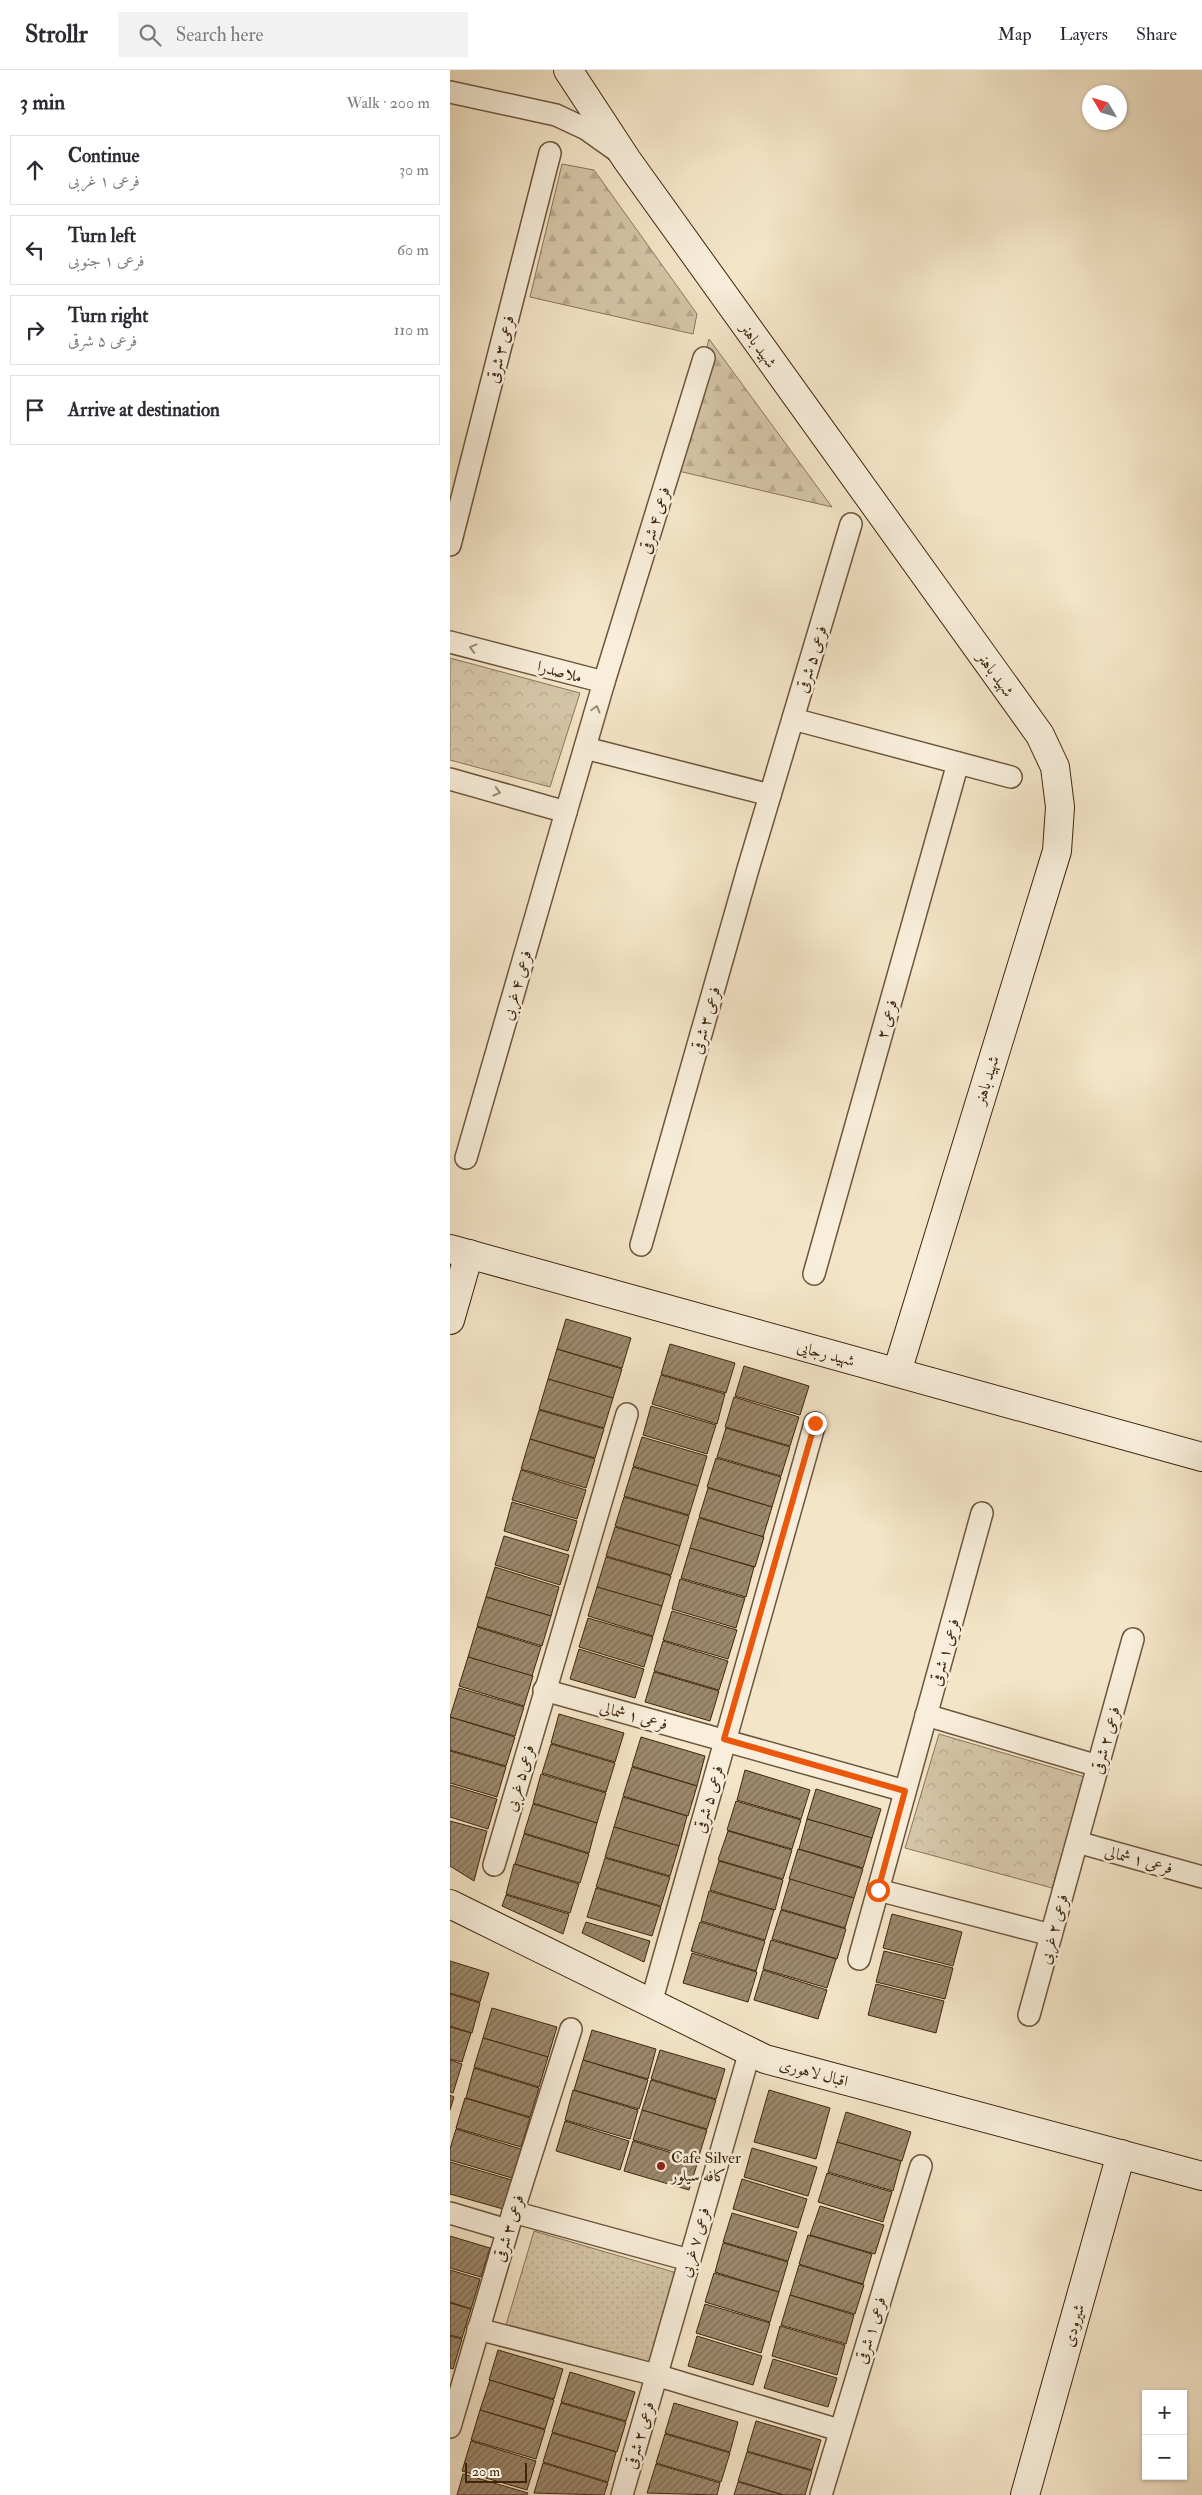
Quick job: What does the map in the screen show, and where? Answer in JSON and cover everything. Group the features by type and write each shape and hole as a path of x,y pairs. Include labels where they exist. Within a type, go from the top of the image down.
{"street":[{"name":"شهید باهنر","path":"568,70 627,160 1040,735 1056,768 1060,807 1057,852 897,1372"},
{"path":"450,92 556,115 586,128 627,160"},
{"name":"فرعی ۳ شرقی","path":"450,545 550,153"},
{"name":"فرعی ۴ شرقی","path":"604,682 704,358"},
{"name":"فرعی ۵ شرقی","path":"770,795 851,524"},
{"name":"ملاصدرا","path":"450,642 604,682 566,812"},
{"path":"793,719 1011,777"},
{"path":"585,748 770,795"},
{"name":"فرعی ۲","path":"814,1274 958,763"},
{"path":"450,779 566,812"},
{"name":"فرعی ۳ شرقی","path":"641,1245 770,795"},
{"name":"فرعی ۴ غربی","path":"466,1158 566,812"},
{"path":"450,1320 459,1251"},
{"name":"شهید رجایی","path":"459,1251 1202,1457"},
{"path":"544,1690 627,1414"},
{"name":"فرعی ۵ شرقی","path":"651,2002 815,1423"},
{"name":"فرعی ۱ شرقی","path":"858,1959 982,1513"},
{"name":"فرعی ۲ شرقی","path":"1077,1842 1133,1638"},
{"name":"فرعی ۱ شمالی","path":"544,1690 905,1791"},
{"name":"فرعی۵ غربی","path":"494,1865 544,1690"},
{"path":"926,1715 1098,1766"},
{"name":"فرعی ۱ شمالی","path":"1077,1842 1202,1877"},
{"name":"فرعی ۲ غربی","path":"1029,2015 1077,1842"},
{"path":"878,1890 1051,1935"},
{"name":"اقبال لاهوری","path":"450,1904 765,2058 1202,2176"},
{"name":"فرعی ۳ شرقی","path":"450,2427 510,2221 571,2029"},
{"name":"فرعی ۷ غربی","path":"656,2376 750,2051"},
{"name":"شیرودی","path":"1025,2495 1121,2154"},
{"name":"فرعی ۱ شرقی","path":"820,2495 921,2166"},
{"path":"450,2213 510,2221 688,2260"},
{"path":"478,2329 656,2376 839,2430"},
{"name":"فرعی ۲ شرقی","path":"622,2495 656,2376"}],"green space":[{"path":"562,164 594,170 697,314 693,334 530,297"},
{"path":"709,339 832,507 674,470"},
{"path":"450,658 580,693 550,787 450,760"},
{"path":"939,1734 1085,1777 1052,1888 905,1848"},
{"path":"534,2231 677,2273 650,2367 506,2325"}],"building":[{"path":"566,1319 631,1338 622,1368 557,1349"},
{"path":"670,1344 735,1363 726,1393 661,1374"},
{"path":"557,1349 622,1369 613,1398 548,1379"},
{"path":"744,1366 809,1386 800,1415 735,1396"},
{"path":"661,1375 725,1394 717,1424 652,1404"},
{"path":"548,1379 613,1398 604,1428 539,1409"},
{"path":"734,1397 799,1417 790,1446 725,1427"},
{"path":"651,1406 716,1425 707,1454 643,1435"},
{"path":"539,1410 604,1429 595,1458 530,1439"},
{"path":"726,1428 790,1447 781,1476 717,1457"},
{"path":"642,1437 707,1456 698,1486 633,1466"},
{"path":"530,1439 595,1459 586,1488 521,1469"},
{"path":"716,1458 781,1477 772,1507 707,1487"},
{"path":"633,1467 698,1486 689,1515 624,1496"},
{"path":"521,1470 586,1490 577,1519 512,1500"},
{"path":"708,1488 772,1507 763,1537 699,1517"},
{"path":"624,1497 689,1516 680,1546 615,1526"},
{"path":"512,1502 577,1521 568,1551 504,1531"},
{"path":"699,1518 764,1537 755,1567 690,1548"},
{"path":"615,1527 680,1546 671,1575 606,1556"},
{"path":"504,1536 569,1555 560,1585 495,1565"},
{"path":"690,1548 754,1567 746,1597 681,1578"},
{"path":"606,1557 671,1576 662,1606 597,1587"},
{"path":"495,1567 559,1587 551,1616 486,1597"},
{"path":"680,1579 745,1598 736,1628 672,1609"},
{"path":"597,1587 662,1606 653,1636 588,1616"},
{"path":"486,1597 551,1616 542,1646 477,1626"},
{"path":"672,1611 737,1630 728,1659 663,1640"},
{"path":"588,1618 653,1637 644,1667 579,1647"},
{"path":"477,1627 541,1647 532,1676 468,1657"},
{"path":"663,1641 728,1661 719,1690 654,1671"},
{"path":"579,1649 644,1669 635,1698 570,1679"},
{"path":"468,1657 533,1676 524,1706 459,1686"},
{"path":"654,1672 719,1691 710,1721 645,1702"},
{"path":"459,1688 524,1707 515,1736 450,1717"},
{"path":"559,1714 624,1733 615,1762 551,1743"},
{"path":"450,1717 515,1737 506,1766 450,1750"},
{"path":"641,1737 705,1756 697,1786 632,1766"},
{"path":"551,1744 615,1763 606,1792 542,1773"},
{"path":"450,1751 506,1767 497,1797 450,1783"},
{"path":"632,1767 697,1786 688,1816 623,1796"},
{"path":"745,1770 810,1790 801,1819 737,1800"},
{"path":"541,1774 606,1793 597,1823 533,1803"},
{"path":"450,1785 497,1799 488,1829 450,1817"},
{"path":"816,1789 881,1809 872,1838 807,1819"},
{"path":"623,1797 687,1816 679,1846 614,1827"},
{"path":"736,1801 801,1820 792,1849 727,1830"},
{"path":"533,1804 597,1823 589,1853 524,1833"},
{"path":"807,1819 872,1838 863,1868 799,1849"},
{"path":"450,1821 487,1831 474,1881 450,1866"},
{"path":"614,1827 679,1846 670,1876 605,1857"},
{"path":"728,1831 792,1850 783,1879 718,1860"},
{"path":"524,1834 589,1854 580,1883 515,1864"},
{"path":"798,1849 863,1869 854,1898 789,1879"},
{"path":"605,1858 670,1877 661,1906 596,1887"},
{"path":"719,1861 783,1880 775,1910 710,1890"},
{"path":"514,1864 579,1884 570,1913 506,1894"},
{"path":"790,1879 854,1898 845,1928 781,1909"},
{"path":"596,1888 661,1907 652,1936 587,1917"},
{"path":"709,1891 774,1910 765,1940 701,1921"},
{"path":"506,1895 569,1914 563,1934 502,1906"},
{"path":"781,1910 846,1929 837,1959 772,1939"},
{"path":"892,1914 962,1932 953,1966 883,1948"},
{"path":"586,1922 650,1941 644,1962 582,1933"},
{"path":"700,1922 765,1941 756,1971 691,1951"},
{"path":"771,1940 836,1959 827,1988 763,1969"},
{"path":"884,1951 953,1968 945,1999 876,1982"},
{"path":"692,1953 757,1972 748,2002 683,1983"},
{"path":"450,1961 489,1973 480,2002 450,1993"},
{"path":"763,1970 827,1990 818,2019 754,2000"},
{"path":"876,1984 944,2001 936,2033 868,2015"},
{"path":"450,1994 480,2003 472,2033 450,2026"},
{"path":"492,2008 557,2027 548,2057 483,2038"},
{"path":"450,2027 471,2033 462,2062 450,2059"},
{"path":"592,2030 656,2049 648,2079 583,2060"},
{"path":"483,2038 548,2057 539,2087 474,2067"},
{"path":"660,2050 725,2069 716,2099 651,2079"},
{"path":"450,2060 462,2064 453,2093 450,2092"},
{"path":"583,2060 648,2080 639,2109 574,2090"},
{"path":"474,2068 539,2088 530,2117 466,2098"},
{"path":"651,2080 716,2100 707,2129 642,2110"},
{"path":"573,2090 638,2110 630,2139 565,2120"},
{"path":"769,2090 830,2108 816,2159 754,2142"},
{"path":"450,2095 454,2097 450,2110"},
{"path":"465,2098 530,2118 521,2147 456,2128"},
{"path":"642,2110 707,2130 698,2159 633,2140"},
{"path":"846,2112 911,2132 902,2161 837,2142"},
{"path":"565,2121 629,2141 620,2170 556,2151"},
{"path":"456,2129 521,2149 512,2178 450,2160 450,2149"},
{"name":"Cafe Silver کافه سیلور","path":"633,2141 698,2161 689,2190 624,2171"},
{"path":"837,2142 901,2161 893,2191 828,2172"},
{"path":"752,2148 817,2167 808,2196 744,2177"},
{"path":"450,2162 512,2180 503,2209 450,2194"},
{"path":"827,2173 892,2192 883,2222 818,2202"},
{"path":"742,2179 807,2199 798,2228 733,2209"},
{"path":"820,2206 884,2225 875,2254 810,2235"},
{"path":"732,2213 797,2232 788,2261 723,2242"},
{"path":"808,2235 872,2254 863,2284 799,2264"},
{"path":"450,2236 490,2248 481,2277 450,2268"},
{"path":"723,2243 788,2262 779,2292 715,2272"},
{"path":"799,2265 864,2285 855,2314 790,2295"},
{"path":"450,2270 480,2279 471,2309 450,2302"},
{"path":"714,2273 779,2292 770,2322 705,2302"},
{"path":"790,2295 854,2315 846,2344 781,2325"},
{"path":"450,2303 471,2309 462,2338 450,2335"},
{"path":"705,2304 770,2323 761,2353 696,2333"},
{"path":"780,2326 845,2345 837,2375 772,2356"},
{"path":"450,2336 462,2339 453,2369 450,2368"},
{"path":"697,2336 762,2356 753,2385 688,2366"},
{"path":"498,2350 563,2369 554,2399 489,2380"},
{"path":"773,2359 837,2378 828,2407 764,2388"},
{"path":"570,2372 635,2392 626,2421 561,2402"},
{"path":"490,2380 554,2400 545,2429 480,2410"},
{"path":"561,2403 626,2422 617,2452 552,2432"},
{"path":"674,2403 738,2422 730,2452 665,2433"},
{"path":"480,2410 545,2430 536,2459 471,2440"},
{"path":"756,2421 821,2440 812,2470 747,2451"},
{"path":"552,2433 616,2452 608,2482 543,2462"},
{"path":"665,2434 730,2453 721,2482 656,2463"},
{"path":"471,2441 536,2461 527,2490 462,2471"},
{"path":"747,2452 812,2471 805,2495 784,2495 738,2481"},
{"path":"543,2463 608,2483 604,2495 534,2493"},
{"path":"656,2464 720,2483 717,2495 647,2493"},
{"path":"463,2474 528,2493 527,2495 457,2495"},
{"path":"738,2482 783,2495 734,2495"}],"place":[{"name":"Cafe Silver کافه سیلور","path":"661,2166"}],"route":[{"path":"815,1423 724,1739 905,1791 878,1890"}]}
